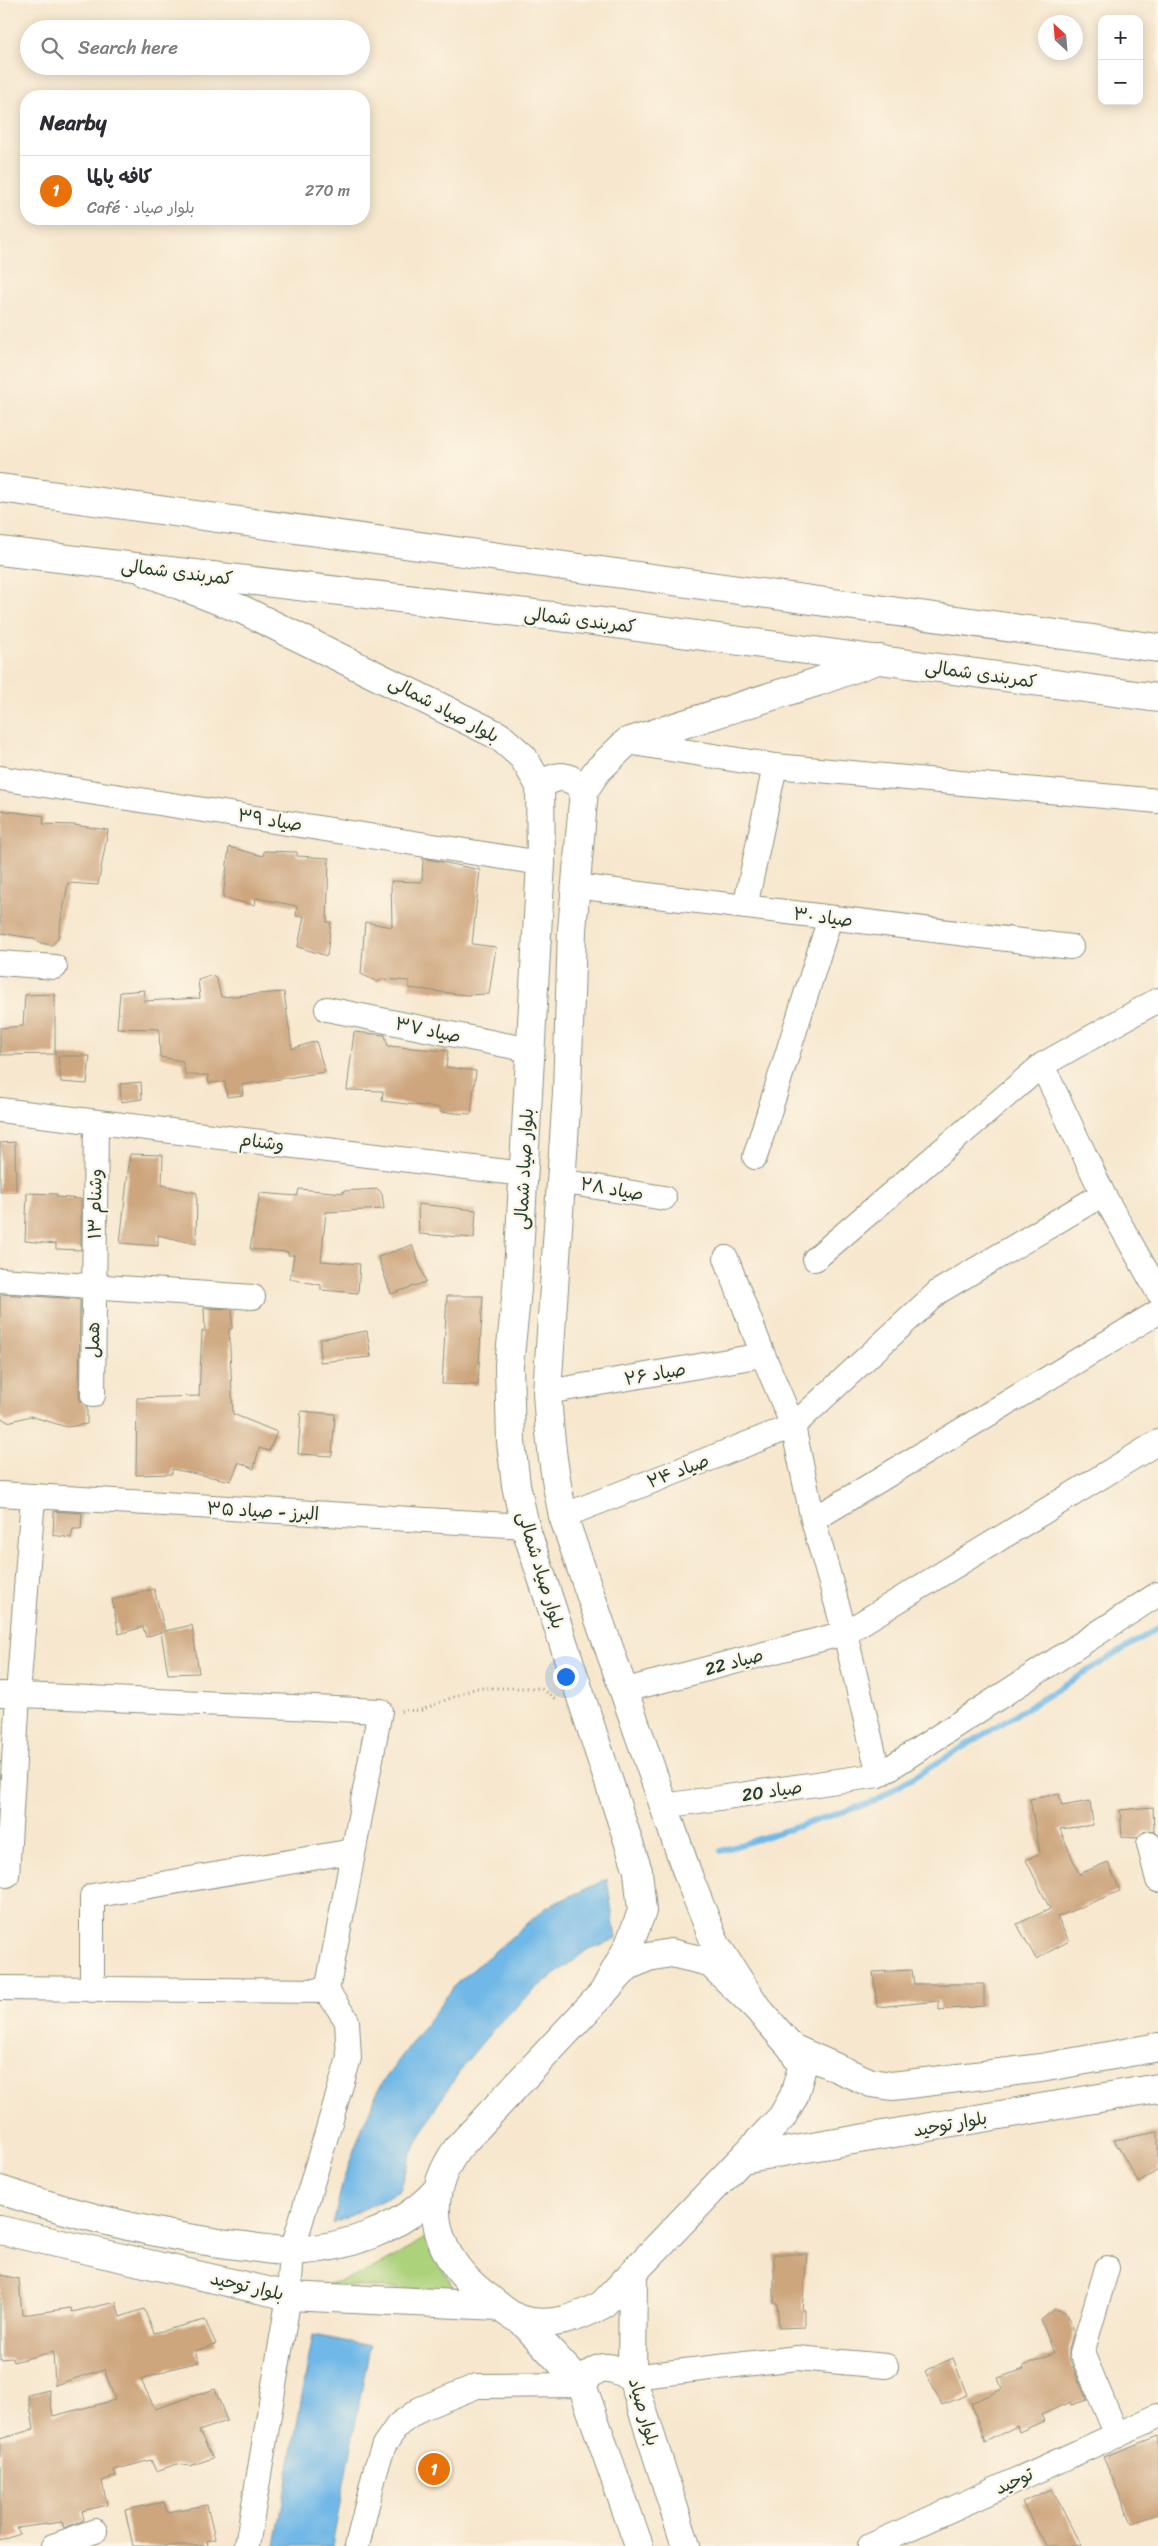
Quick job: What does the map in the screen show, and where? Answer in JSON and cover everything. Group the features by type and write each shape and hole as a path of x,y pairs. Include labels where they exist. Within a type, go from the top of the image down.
{"main road":[{"path":"0,488 1158,648"},
{"name":"کمربندی شمالی","path":"0,551 594,621 1158,698"},
{"name":"بلوار صیاد شمالی","path":"130,566 243,610 499,736 523,757 540,786 541,863 517,1289 510,1365 511,1442 516,1485 525,1526 638,1871 642,1911 629,1945 602,1995"},
{"name":"بلوار صیاد شمالی","path":"757,2008 716,1944 689,1878 622,1691 563,1516 550,1440 547,1392 567,1092 575,886 584,790 597,771 627,742 818,682 880,660"},
{"path":"540,786 550,778 563,777 575,781 584,790"},
{"path":"639,2546 582,2386 510,2313 465,2278 447,2252 436,2225 436,2190 446,2165 457,2149 628,1966 648,1957 671,1953 709,1962 757,2008 792,2048 871,2083 892,2086 1041,2068 1158,2047"},
{"name":"بلوار توحید","path":"0,2230 289,2296 510,2313 556,2322 585,2314 602,2305 782,2117 794,2096 802,2067 792,2048"},
{"name":"بلوار توحید","path":"742,2159 1158,2088"},
{"name":"بلوار توحید","path":"0,2190 50,2206 197,2241 292,2251 316,2248 376,2234 421,2207 436,2190"},
{"name":"بلوار صیاد","path":"633,2273 632,2377 686,2546"},
{"path":"582,2386 590,2373 603,2367 618,2369 632,2377"}],"street":[{"path":"627,742 775,766 1158,801"},
{"path":"745,908 775,766"},
{"name":"صیاد ۳۹","path":"0,778 541,863"},
{"name":"صیاد ۳۰","path":"575,886 1071,947"},
{"path":"755,1157 830,918"},
{"path":"0,964 55,967"},
{"path":"815,1259 1042,1065 1158,1000"},
{"name":"صیاد ۳۷","path":"326,1009 530,1050"},
{"path":"1042,1065 1103,1194 1158,1292"},
{"name":"وشنام","path":"0,1110 523,1174"},
{"name":"وشنام ۱۳","path":"94,1286 96,1122"},
{"name":"صیاد ۲۸","path":"560,1181 664,1198"},
{"path":"793,1426 938,1292 1103,1194"},
{"path":"726,1258 763,1355 793,1426 813,1520 845,1633 879,1775 1158,1594"},
{"path":"0,1280 253,1298"},
{"name":"همل","path":"93,1395 94,1286"},
{"path":"813,1520 1158,1312"},
{"name":"صیاد ۲۶","path":"547,1392 763,1355"},
{"name":"صیاد ۲۴","path":"563,1516 793,1426"},
{"name":"صیاد 22","path":"622,1691 845,1633 1158,1442"},
{"name":"البرز - صیاد ۳۵","path":"0,1494 525,1526"},
{"path":"7,1875 9,1694 33,1497"},
{"path":"9,1694 380,1711 327,1991 346,2021 349,2058 292,2251 289,2296 247,2546"},
{"name":"صیاد 20","path":"664,1806 879,1775"},
{"path":"1149,1844 1158,1880"},
{"path":"92,1990 92,1896 353,1851"},
{"path":"0,1988 327,1991"},
{"path":"1106,2268 1082,2352 1117,2435"},
{"path":"632,2377 797,2358 886,2366"},
{"path":"357,2546 376,2468 384,2445 398,2425 420,2409 477,2386 582,2386"},
{"name":"توحید","path":"870,2546 904,2540 1158,2416"},
{"path":"53,2546 95,2532"}],"path":[{"path":"380,1711 421,1710 476,1688 540,1688 589,1722"}],"green space":[{"path":"431,2234 435,2253 455,2291 324,2285 367,2271 393,2258"}],"water":[{"path":"607,1879 616,1939 587,1950 538,1987 496,2026 466,2062 436,2107 411,2153 400,2191 333,2224 343,2181 362,2128 381,2084 456,1984 547,1907"},
{"path":"313,2335 370,2346 332,2546 275,2546"}],"building":[{"path":"0,810 44,816 43,824 74,825 108,830 98,885 68,883 58,938 52,945 41,943 32,938 0,933"},
{"path":"229,847 263,856 264,851 297,852 297,856 329,858 327,922 331,922 327,956 298,947 304,916 296,916 297,906 256,898 255,905 223,898"},
{"path":"423,858 480,870 472,944 496,947 489,994 466,995 409,988 409,981 383,979 378,982 361,974 365,922 392,927 391,881 422,882"},
{"path":"212,975 217,980 221,997 284,992 292,1049 316,1041 325,1072 242,1085 243,1095 227,1097 225,1082 209,1083 208,1075 186,1075 182,1061 160,1057 159,1029 117,1028 120,992 145,990 144,1001 200,998 198,980"},
{"path":"55,994 55,1054 0,1055 0,1028 23,1026 25,995"},
{"path":"354,1032 385,1035 388,1046 448,1051 446,1067 476,1071 471,1114 440,1112 440,1108 382,1101 383,1091 347,1090"},
{"path":"58,1056 90,1056 87,1084 61,1082"},
{"path":"141,1082 142,1099 121,1102 120,1084"},
{"path":"15,1142 16,1192 0,1192 0,1143"},
{"path":"130,1154 163,1155 162,1185 197,1193 196,1244 158,1235 158,1246 120,1243"},
{"path":"299,1189 344,1193 343,1191 378,1189 382,1194 384,1209 326,1212 321,1261 360,1264 358,1293 321,1290 321,1285 290,1279 294,1255 288,1255 288,1252 250,1249 260,1193 297,1196"},
{"path":"27,1193 57,1194 57,1197 81,1199 81,1250 56,1249 56,1244 25,1241"},
{"path":"418,1204 476,1210 474,1238 419,1234"},
{"path":"412,1245 426,1282 391,1294 378,1257"},
{"path":"0,1294 80,1299 79,1395 81,1402 87,1407 87,1424 67,1427 30,1416 8,1422 0,1417"},
{"path":"447,1296 483,1296 478,1385 442,1384"},
{"path":"204,1308 232,1309 232,1329 229,1329 233,1414 277,1432 269,1451 259,1448 254,1469 239,1462 231,1481 172,1469 172,1474 136,1475 137,1398 199,1396 202,1331 205,1331"},
{"path":"367,1331 371,1357 320,1362 320,1339"},
{"path":"301,1411 335,1414 332,1456 298,1454"},
{"path":"54,1511 82,1513 81,1529 73,1529 71,1538 53,1535"},
{"path":"154,1589 165,1631 192,1625 199,1673 168,1674 161,1632 146,1637 143,1627 119,1634 112,1600"},
{"path":"1059,1794 1062,1806 1090,1801 1093,1825 1060,1829 1079,1874 1108,1862 1120,1891 1057,1917 1069,1941 1036,1959 1017,1924 1050,1909 1026,1860 1040,1853 1030,1799"},
{"path":"1153,1807 1154,1832 1145,1831 1137,1838 1122,1837 1120,1810"},
{"path":"912,1970 914,1984 984,1984 984,2006 939,2010 939,2001 877,2007 873,1972"},
{"path":"1158,2132 1158,2170 1139,2183 1114,2140"},
{"path":"774,2254 807,2254 802,2310 805,2310 805,2327 779,2328 777,2303 774,2303"},
{"path":"0,2275 19,2279 22,2315 71,2308 72,2312 116,2302 120,2317 144,2309 154,2333 205,2320 216,2344 195,2351 199,2362 170,2369 141,2380 155,2409 215,2389 227,2421 199,2431 213,2458 190,2466 177,2464 156,2471 151,2460 114,2470 116,2476 102,2481 107,2505 82,2511 84,2520 64,2528 62,2522 17,2528 20,2534 0,2541 0,2439 34,2429 28,2395 49,2390 53,2416 115,2400 104,2369 55,2385 53,2352 13,2362 12,2358 0,2359"},
{"path":"1055,2309 1065,2312 1074,2330 1069,2349 1069,2358 1087,2400 1071,2405 1070,2402 1041,2415 1044,2421 1019,2432 1017,2426 985,2442 971,2403 1002,2389 998,2378 1024,2369 1023,2366 1054,2353 1041,2320"},
{"path":"953,2358 967,2395 942,2405 925,2371"},
{"path":"1158,2436 1158,2514 1132,2523 1103,2457"},
{"path":"1052,2489 1081,2546 1046,2546 1022,2502"},
{"path":"164,2502 167,2512 207,2505 215,2539 207,2541 208,2546 133,2546 125,2510"}],"waterway":[{"path":"721,1851 873,1802 1158,1628"}],"place":[{"name":"کافه پالما","path":"434,2469"}]}
